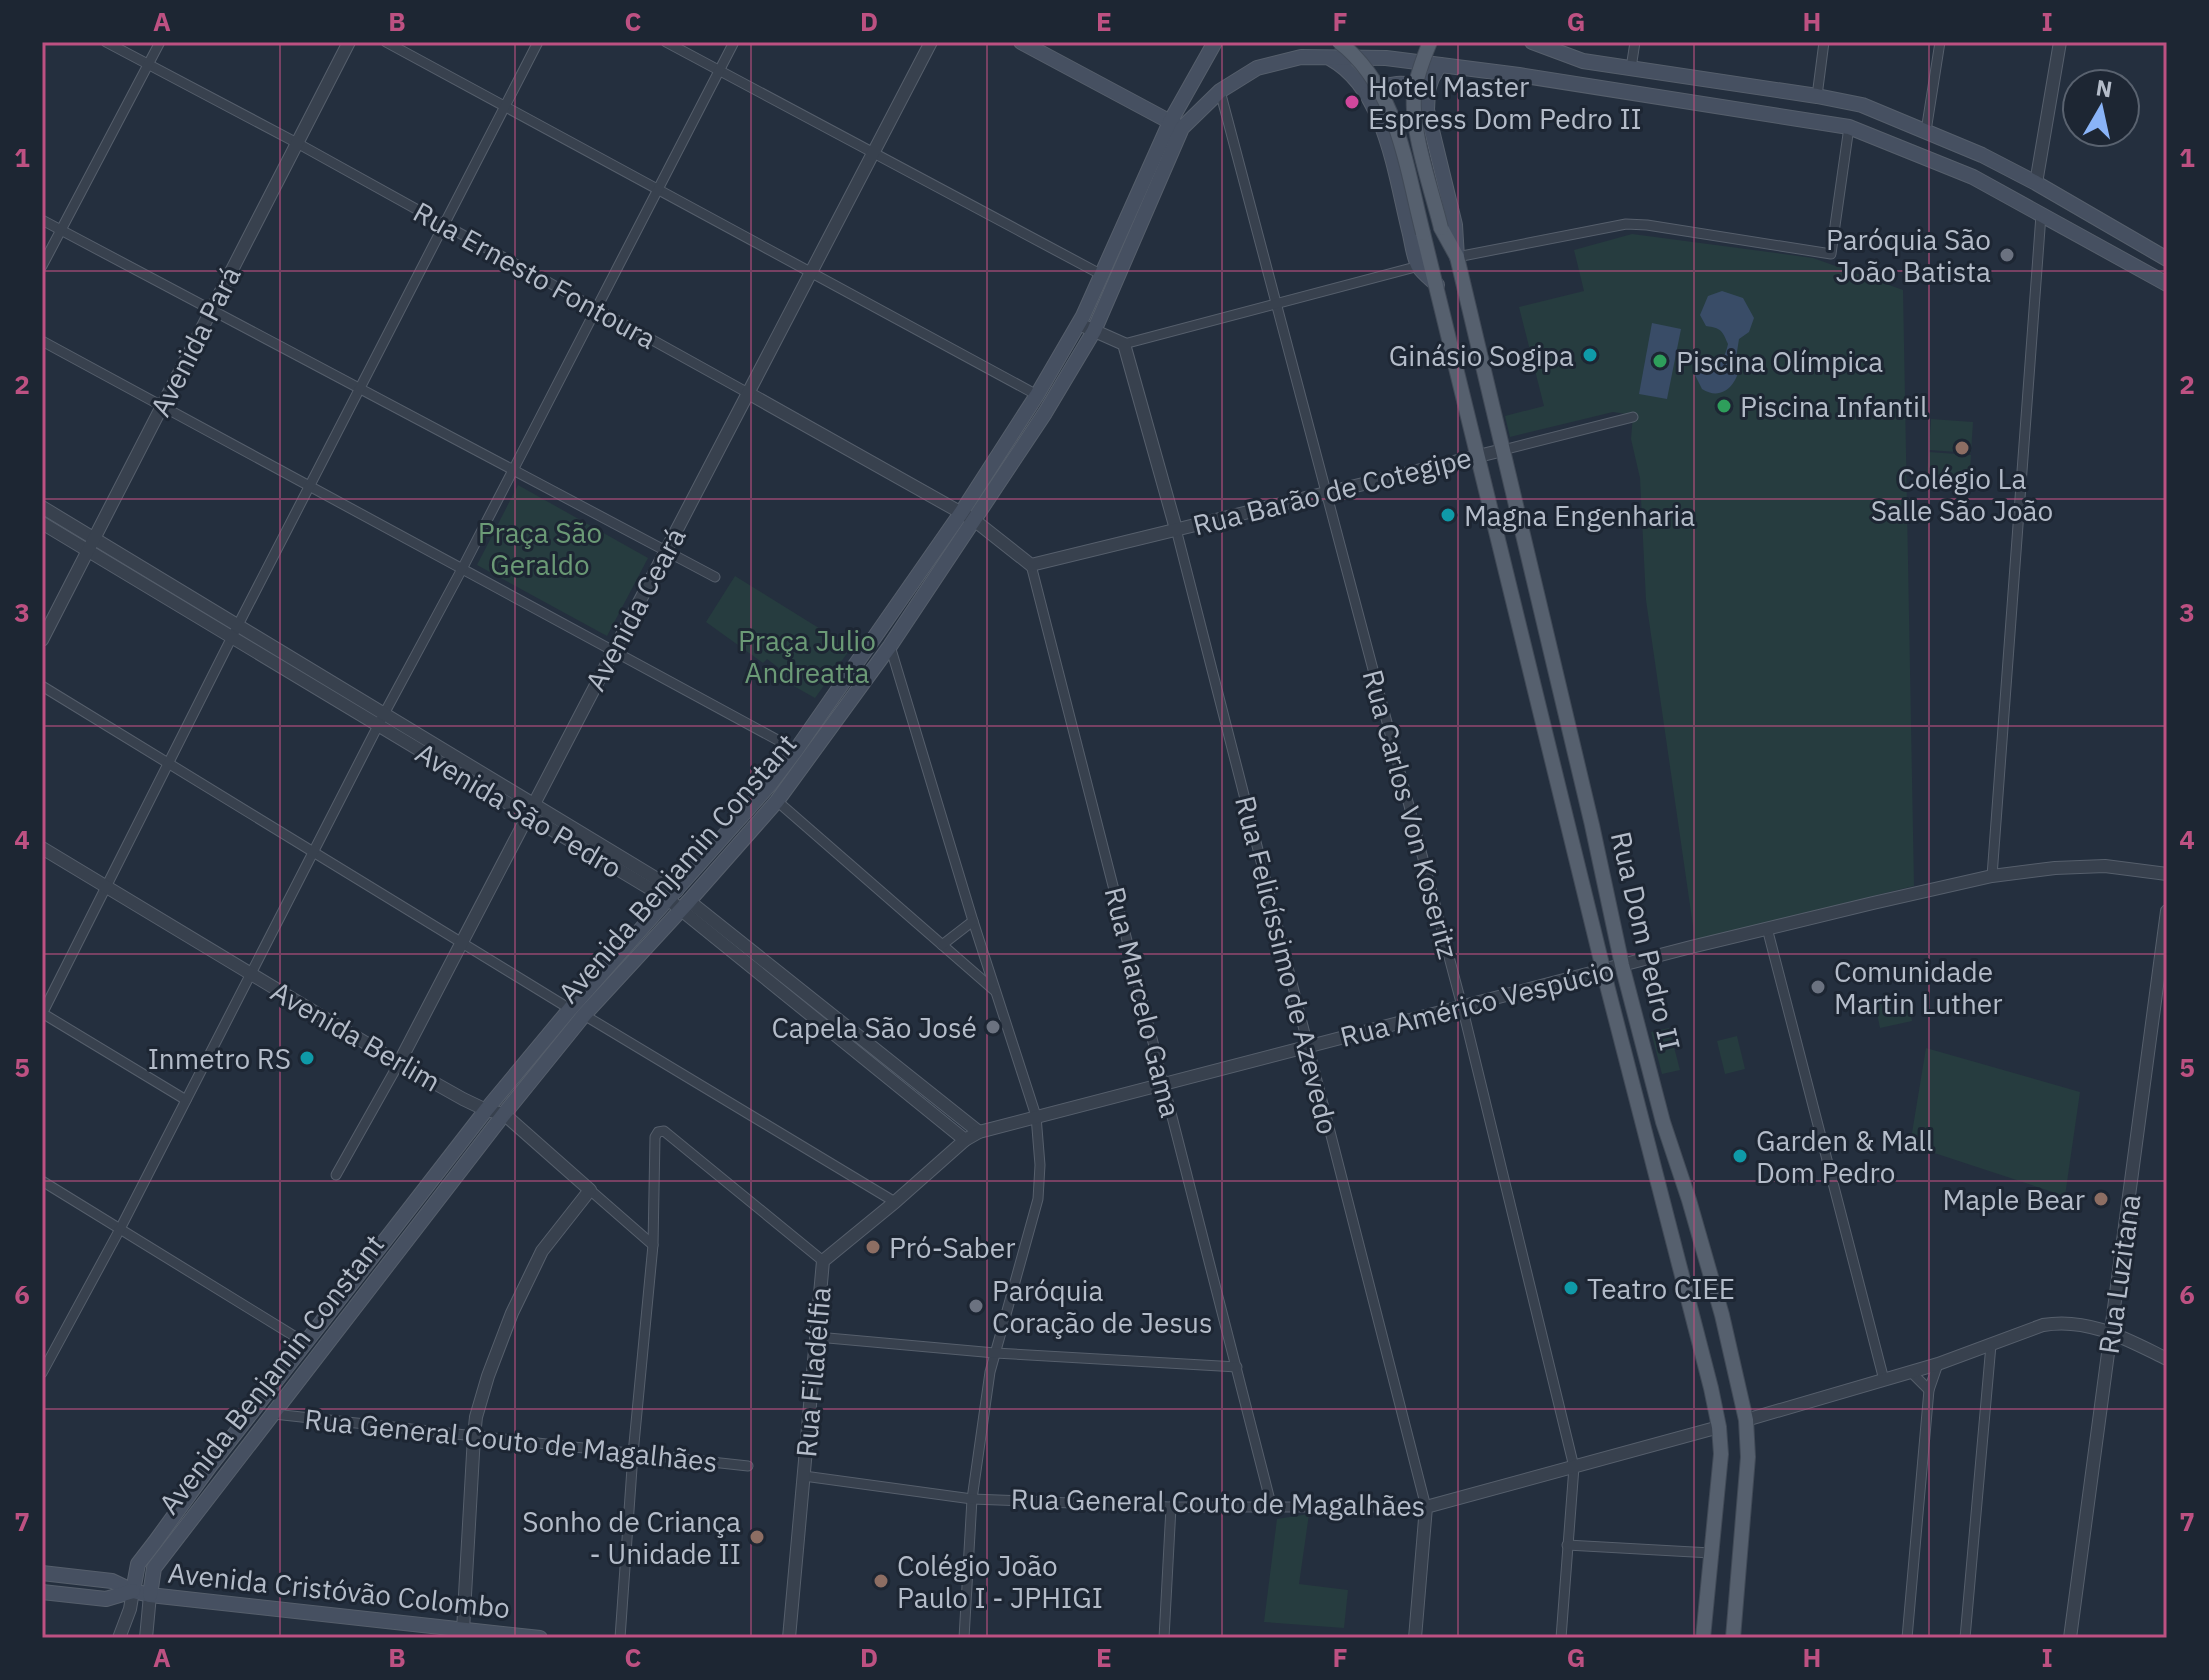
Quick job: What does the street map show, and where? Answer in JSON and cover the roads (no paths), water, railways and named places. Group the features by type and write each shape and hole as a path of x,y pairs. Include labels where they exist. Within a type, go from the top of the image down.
{"main road":[{"path":"1021,42 1176,125"},
{"name":"Avenida Benjamin Constant","path":"150,1595 154,1568 504,1114 584,1015 777,801 890,646 1079,324 1215,42"},
{"name":"Rua Dom Pedro II","path":"1339,42 1364,66 1384,98 1397,133 1711,1388 1721,1454 1703,1638"},
{"name":"Rua Dom Pedro II","path":"1430,42 1414,96 1416,128 1441,228 1457,257"},
{"path":"1532,42 1583,61 1862,105 1982,155 2167,259"},
{"name":"Avenida Benjamin Constant","path":"133,1591 138,1564 210,1466 486,1110 570,1009 771,783 1045,413 1094,331 1176,125 1220,91 1257,68 1301,57 1386,58 1519,75 1849,127 1973,177 2167,284"},
{"path":"1327,57 1348,71 1367,94 1381,120 1419,266 1437,285"},
{"name":"Rua Dom Pedro II","path":"1440,65 1428,90 1427,110 1455,225 1457,257 1592,825 1622,965 1663,1122 1722,1315 1746,1420 1748,1457 1733,1638"},
{"path":"1367,94 1397,82 1428,90"},
{"name":"Avenida Cristóvão Colombo","path":"42,1573 112,1581 150,1595 463,1634 540,1638"},
{"name":"Avenida Cristóvão Colombo","path":"42,1592 106,1599 133,1591"}],"street":[{"name":"Rua Ernesto Fontoura","path":"106,42 297,143 967,517"},
{"path":"42,266 160,42"},
{"name":"Avenida Pará","path":"42,640 349,42"},
{"path":"386,42 1037,395"},
{"path":"186,1100 42,1014 234,631 538,42"},
{"path":"666,42 1102,275"},
{"path":"42,1373 120,1229 734,42"},
{"name":"Avenida Ceará","path":"336,1175 399,1063 931,42"},
{"path":"1631,68 1635,42"},
{"path":"1817,96 1824,42"},
{"path":"1926,131 1940,42"},
{"path":"2036,183 2060,42"},
{"name":"Rua Carlos Von Koseritz","path":"1220,91 1462,1006 1574,1467 1561,1638"},
{"path":"1457,257 1626,224 1831,254 1849,127"},
{"path":"1992,876 2041,215"},
{"path":"42,220 715,577"},
{"path":"1079,324 1124,344 1419,266"},
{"path":"42,341 796,750"},
{"name":"Rua Felicíssimo de Azevedo","path":"1124,344 1176,529 1426,1507 1415,1638"},
{"name":"Rua Barão de Cotegipe","path":"1031,565 1633,417"},
{"name":"Avenida São Pedro","path":"42,507 91,545 673,895 842,1031 888,1059 979,1132"},
{"path":"967,517 1031,565"},
{"name":"Avenida São Pedro","path":"42,523 91,545"},
{"name":"Rua Marcelo Gama","path":"1031,565 1272,1508"},
{"path":"890,646 1036,1116 1040,1165 1038,1199 990,1372 972,1499 964,1638"},
{"path":"42,686 570,1009"},
{"path":"777,801 997,993"},
{"name":"Avenida Berlim","path":"42,848 399,1063 486,1110 504,1114 653,1245"},
{"name":"Rua Américo Vespúcio","path":"979,1132 1767,928 1992,876 2055,868 2105,866 2167,874"},
{"name":"Rua Luzitana","path":"2070,1638 2167,911"},
{"path":"942,945 973,921"},
{"path":"1767,928 1884,1380"},
{"path":"584,1015 895,1202"},
{"name":"Avenida São Pedro","path":"842,1031 878,1069 965,1140"},
{"path":"878,1069 888,1059"},
{"path":"916,1101 926,1089"},
{"path":"620,1638 633,1454 653,1245 655,1137 658,1132 664,1131 823,1261"},
{"name":"Rua Filadélfia","path":"789,1638 823,1261 965,1140 979,1132"},
{"path":"42,1181 307,1344"},
{"path":"463,1634 476,1417 512,1313 542,1251 590,1190"},
{"path":"1746,1420 1938,1364 2043,1325 2060,1322 2111,1331 2167,1359"},
{"path":"817,1337 995,1353 1237,1367"},
{"path":"1965,1638 1991,1345"},
{"path":"1907,1638 1929,1390 1938,1364"},
{"path":"1911,1372 1929,1390"},
{"name":"Rua General Couto de Magalhães","path":"274,1414 748,1466"},
{"name":"Rua General Couto de Magalhães","path":"804,1476 972,1499 1171,1507 1426,1507 1719,1427"},
{"path":"1164,1638 1171,1507"},
{"path":"1567,1545 1711,1553"},
{"path":"119,1638 133,1591"},
{"path":"146,1638 150,1595"}],"water":[{"path":"1722,291 1743,298 1754,318 1749,332 1739,339 1736,358 1740,364 1736,378 1728,389 1716,393 1702,389 1694,373 1700,360 1708,357 1717,361 1726,352 1728,344 1722,333 1706,326 1700,315 1708,296"},
{"name":"Piscina Olímpica","path":"1652,323 1681,329 1667,399 1639,394"}],"place":[{"name":"Hotel Master Espress Dom Pedro II","path":"1352,102"},
{"name":"Paróquia São João Batista","path":"2007,255"},
{"name":"Ginásio Sogipa","path":"1590,355"},
{"name":"Piscina Olímpica","path":"1660,361"},
{"name":"Piscina Infantil","path":"1724,406"},
{"name":"Colégio La Salle São João","path":"1962,448"},
{"name":"Magna Engenharia","path":"1448,515"},
{"name":"Comunidade Martin Luther","path":"1818,987"},
{"name":"Capela São José","path":"993,1027"},
{"name":"Inmetro RS","path":"307,1058"},
{"name":"Garden & Mall Dom Pedro","path":"1740,1156"},
{"name":"Maple Bear","path":"2101,1199"},
{"name":"Pró-Saber","path":"873,1247"},
{"name":"Teatro CIEE","path":"1571,1288"},
{"name":"Paróquia Coração de Jesus","path":"976,1306"},
{"name":"Sonho de Criança - Unidade II","path":"757,1537"},
{"name":"Colégio João Paulo I - JPHIGI","path":"881,1581"}],"park label":[{"name":"Praça São Geraldo","path":"540,548"},
{"name":"Praça Julio Andreatta","path":"807,656"}]}
